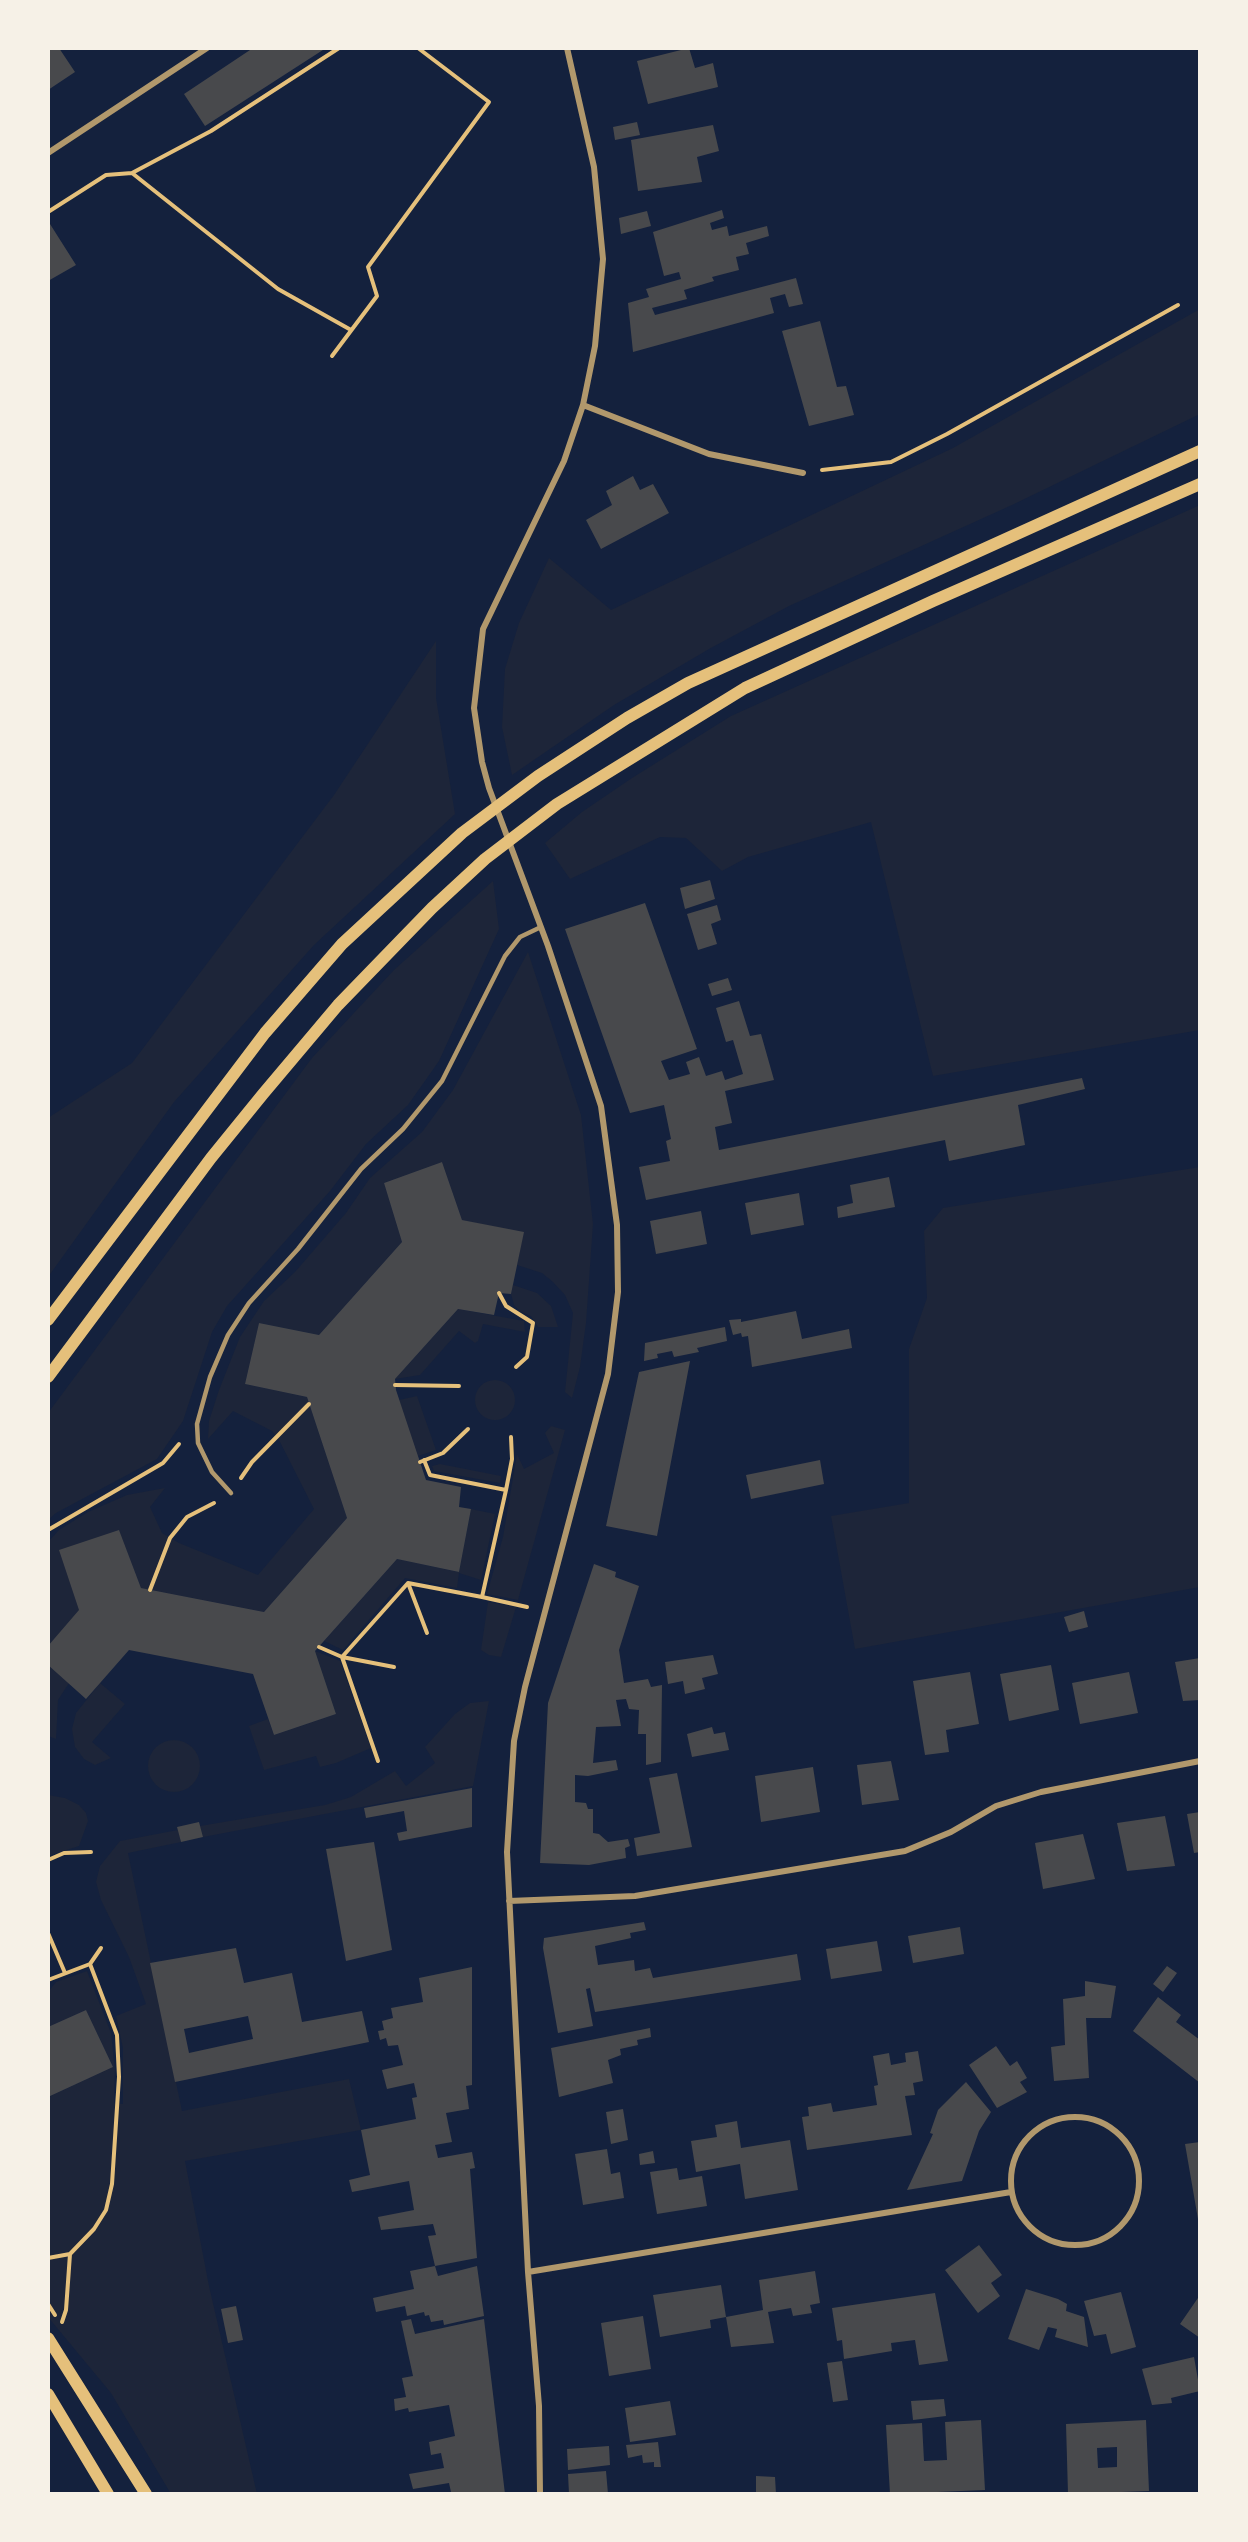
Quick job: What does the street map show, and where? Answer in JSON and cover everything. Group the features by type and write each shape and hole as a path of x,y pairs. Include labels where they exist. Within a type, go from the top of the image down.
{"main road":[{"path":"48,1320 265,1033 342,944 462,834 538,776 627,718 688,683 1200,451"},
{"path":"48,1377 211,1158 262,1094 338,1005 432,908 485,859 556,804 745,688 933,601 1200,484"},
{"path":"48,2338 146,2494"},
{"path":"48,2394 108,2494"}],"street":[{"path":"48,153 207,48"},
{"path":"540,2494 539,2406 528,2272 507,1852 513,1741 608,1374 618,1280 618,1225 601,1106 541,927 489,788 482,762 474,708 483,629 564,461 583,405 595,346 603,259 594,167 567,48"},
{"path":"583,405 710,454 803,473"},
{"path":"510,1901 635,1896 905,1851 951,1832 996,1806 1018,1799 1200,1761"},
{"path":"1075,2116 1094,2119 1112,2127 1129,2146 1139,2170 1135,2206 1125,2221 1114,2233 1085,2244 1068,2245 1049,2240 1032,2229 1019,2212 1011,2192 1011,2171 1017,2152 1036,2129 1058,2118 1075,2116"},
{"path":"528,2272 1011,2192"}],"lane":[{"path":"231,1493 212,1472 198,1443 197,1424 210,1377 228,1335 249,1303 298,1249 361,1169 403,1129 442,1081 505,956 520,937 541,927"}],"path":[{"path":"48,212 106,175 132,173 211,131 339,48"},
{"path":"332,356 377,296 368,267 489,102 417,48"},
{"path":"132,173 278,289 351,330"},
{"path":"803,473 891,462 947,434 1178,305"},
{"path":"499,1293 506,1306 534,1323 527,1356 516,1367"},
{"path":"395,1385 459,1386"},
{"path":"150,1590 170,1538 187,1517 231,1493 252,1462 309,1404"},
{"path":"48,1530 163,1463 197,1424"},
{"path":"468,1429 448,1449 422,1461 430,1476 507,1490"},
{"path":"482,1597 507,1490 512,1459 511,1437"},
{"path":"408,1583 545,1612"},
{"path":"408,1583 427,1633"},
{"path":"342,1657 408,1583"},
{"path":"319,1647 342,1657 394,1666"},
{"path":"342,1657 378,1761"},
{"path":"48,1860 64,1853 91,1852"},
{"path":"48,1933 64,1973"},
{"path":"48,1980 90,1964 101,1948"},
{"path":"48,2258 70,2254 94,2229 106,2210 112,2184 119,2089 117,2035 90,1964"},
{"path":"61,2325 66,2310 70,2254"}],"shaded area":[{"path":"1200,309 1200,414 1012,505 789,606 709,649 614,705 512,775 502,727 505,669 519,623 549,558 611,610 953,448"},
{"path":"1200,505 1200,1030 933,1076 871,822 748,857 722,871 686,838 660,837 570,879 545,843 582,812 731,716"},
{"path":"436,641 436,698 455,814 314,945 174,1102 48,1277 48,1118 132,1063 334,795"},
{"path":"493,881 499,929 439,1061 408,1105 366,1144 330,1191 227,1306 212,1332 183,1421 157,1459 56,1513 48,1520 48,1413 312,1058 394,970"},
{"path":"528,952 581,1115 593,1224 586,1323 580,1367 572,1398 565,1392 573,1313 565,1295 553,1282 542,1273 517,1265 523,1233 462,1220 442,1162 384,1183 402,1242 319,1335 259,1323 245,1384 307,1397 347,1518 264,1612 141,1588 119,1531 88,1603 48,1647 48,1542 59,1530 88,1512 127,1495 165,1488 150,1507 162,1533 179,1543 258,1575 314,1509 279,1440 272,1431 233,1411 208,1439 209,1421 219,1390 240,1337 264,1301 295,1272 346,1213 370,1178 422,1132 453,1090"},
{"path":"1200,1167 1200,1587 855,1649 831,1516 909,1503 909,1349 927,1298 924,1231 943,1208"},
{"path":"513,1285 537,1293 551,1306 558,1327 538,1327 531,1316 521,1312 514,1305 511,1294"},
{"path":"458,1309 524,1321 525,1332 483,1324 478,1341 475,1343 459,1331 420,1375 395,1379"},
{"path":"495,1380 509,1386 515,1400 509,1414 495,1420 481,1414 475,1400 481,1386"},
{"path":"417,1396 436,1450 418,1456 399,1400"},
{"path":"551,1426 565,1430 518,1600 487,1594 503,1537 517,1454 524,1469 554,1453 545,1433"},
{"path":"440,1464 501,1476 500,1483 434,1471 432,1466"},
{"path":"471,1509 495,1514 481,1580 459,1573 457,1588 405,1578 343,1650 324,1641 397,1559 459,1572"},
{"path":"488,1602 516,1607 501,1657 489,1655 481,1650"},
{"path":"315,1651 340,1661 371,1748 336,1763 320,1767 316,1756 264,1770 249,1726 268,1719 274,1735 336,1714"},
{"path":"48,1665 69,1683 58,1700 56,1739 48,1736"},
{"path":"100,1683 125,1704 92,1742 111,1758 95,1765 84,1759 75,1747 72,1729 76,1713"},
{"path":"489,1701 473,1786 203,1837 200,1826 325,1805 351,1797 395,1771 406,1786 435,1763 425,1747 455,1714 470,1703"},
{"path":"174,1740 184,1742 192,1748 198,1756 200,1766 198,1776 192,1784 184,1790 174,1792 164,1790 156,1784 150,1776 148,1766 150,1756 156,1748 164,1742"},
{"path":"48,1795 65,1798 79,1805 86,1813 88,1821 79,1846 48,1856"},
{"path":"178,1830 181,1842 128,1853 182,2111 349,2079 361,2130 185,2161 209,2286 257,2494 171,2494 111,2393 48,2317 48,2097 113,2067 86,2010 48,2027 48,1992 56,1982 87,1971 111,2033 115,2070 114,2103 123,2104 123,2048 116,2016 146,2004 129,1957 101,1900 96,1882 100,1866 120,1841"}],"building":[{"path":"48,48 59,48 75,72 48,90"},
{"path":"253,48 326,48 205,126 184,94"},
{"path":"689,48 695,68 713,63 718,87 648,104 637,61"},
{"path":"637,122 640,135 615,140 613,127"},
{"path":"713,125 719,151 697,157 702,182 638,191 631,140"},
{"path":"722,210 724,218 710,223 712,230 727,226 729,236 767,226 769,236 746,243 749,254 736,257 739,270 712,277 714,281 684,290 687,299 652,308 655,315 796,278 803,304 789,307 785,294 770,298 774,313 633,352 628,303 649,297 646,289 681,279 679,272 664,276 653,232"},
{"path":"647,211 651,226 621,234 619,218"},
{"path":"50,224 76,265 48,281 48,225"},
{"path":"820,321 837,387 846,386 854,415 809,426 782,331"},
{"path":"633,476 640,490 653,484 669,513 601,549 586,520 612,505 606,491"},
{"path":"710,880 715,899 685,909 680,888"},
{"path":"645,903 697,1049 661,1061 669,1080 690,1074 686,1062 699,1057 706,1076 722,1071 725,1080 743,1074 733,1040 726,1042 716,1008 739,1001 750,1036 761,1034 774,1080 725,1091 732,1123 715,1127 719,1150 1082,1078 1085,1089 1018,1105 1025,1145 949,1161 945,1140 646,1200 639,1167 670,1161 666,1141 671,1139 664,1105 630,1113 565,929"},
{"path":"717,905 721,920 711,924 717,944 698,950 687,914"},
{"path":"728,978 732,990 712,996 708,984"},
{"path":"442,1162 462,1220 524,1232 511,1294 499,1293 494,1315 458,1309 395,1379 396,1390 426,1480 461,1487 459,1507 471,1509 459,1572 397,1559 315,1651 336,1714 274,1735 253,1674 129,1650 86,1699 48,1665 48,1646 79,1610 59,1550 119,1530 141,1588 264,1612 347,1518 307,1397 245,1384 259,1323 319,1335 402,1242 384,1183"},
{"path":"889,1177 895,1207 838,1218 837,1207 853,1203 850,1185"},
{"path":"799,1193 804,1225 751,1235 745,1203"},
{"path":"701,1211 707,1244 656,1254 650,1221"},
{"path":"796,1311 802,1339 849,1329 852,1348 752,1367 748,1336 742,1337 741,1333 733,1335 729,1320 741,1319 741,1322"},
{"path":"725,1327 727,1341 697,1348 699,1352 674,1357 672,1351 657,1354 658,1358 644,1361 645,1343"},
{"path":"690,1361 657,1536 606,1526 639,1372"},
{"path":"820,1460 824,1484 751,1499 746,1475"},
{"path":"594,1564 616,1572 615,1577 639,1586 619,1650 624,1683 648,1679 651,1687 662,1685 661,1762 646,1765 646,1734 638,1734 639,1710 629,1709 626,1699 616,1700 621,1726 596,1727 593,1763 616,1760 618,1770 588,1776 575,1775 575,1802 586,1803 588,1809 593,1809 593,1833 599,1834 608,1842 628,1839 630,1846 625,1848 626,1858 589,1865 540,1863 548,1703"},
{"path":"1084,1611 1088,1627 1069,1632 1064,1617"},
{"path":"713,1655 718,1674 702,1678 705,1689 685,1694 683,1681 668,1684 665,1662"},
{"path":"1200,1658 1200,1700 1183,1701 1175,1662"},
{"path":"1051,1665 1059,1710 1009,1721 1000,1674"},
{"path":"970,1672 979,1724 946,1730 949,1752 925,1755 913,1681"},
{"path":"1129,1672 1138,1713 1080,1724 1072,1683"},
{"path":"712,1727 714,1734 725,1732 729,1750 692,1757 687,1734"},
{"path":"891,1761 899,1800 862,1805 857,1765"},
{"path":"813,1767 820,1812 761,1822 755,1776"},
{"path":"677,1773 692,1847 637,1856 634,1838 660,1833 649,1778"},
{"path":"472,1788 472,1827 399,1841 397,1833 407,1831 404,1811 366,1818 364,1808"},
{"path":"1200,1812 1200,1852 1194,1853 1187,1814"},
{"path":"1165,1816 1175,1866 1127,1871 1117,1823"},
{"path":"199,1822 203,1837 181,1842 177,1827"},
{"path":"1083,1834 1095,1879 1043,1889 1035,1843"},
{"path":"374,1842 392,1950 346,1961 326,1849"},
{"path":"644,1922 646,1930 630,1933 631,1938 595,1946 598,1965 634,1960 635,1971 650,1968 653,1978 797,1954 801,1980 595,2012 590,1988 586,1989 593,2026 558,2033 543,1948 544,1938"},
{"path":"960,1927 964,1954 913,1963 908,1936"},
{"path":"877,1941 882,1971 831,1979 826,1949"},
{"path":"236,1948 244,1983 292,1973 302,2022 362,2011 369,2042 175,2082 150,1963","holes":["248,2016 253,2039 189,2053 184,2029"]},
{"path":"1167,1966 1177,1973 1163,1992 1153,1984"},
{"path":"472,1967 472,2085 466,2086 469,2109 446,2113 452,2142 435,2145 438,2158 472,2152 475,2168 470,2169 477,2258 435,2266 428,2236 436,2235 433,2224 381,2230 378,2217 414,2210 409,2181 352,2192 349,2180 370,2175 361,2130 416,2119 412,2098 417,2097 414,2083 387,2089 382,2070 403,2065 398,2045 388,2046 386,2038 380,2040 378,2031 384,2030 382,2021 393,2018 391,2008 423,2002 419,1978"},
{"path":"1085,1981 1116,1986 1111,2018 1086,2018 1089,2078 1054,2081 1051,2047 1065,2045 1063,1999 1085,1996"},
{"path":"1158,1997 1181,2015 1176,2022 1200,2040 1200,2083 1133,2031"},
{"path":"86,2010 113,2067 48,2097 48,2027"},
{"path":"650,2028 651,2037 637,2040 638,2045 620,2049 621,2055 608,2060 613,2083 559,2097 551,2048"},
{"path":"996,2046 1010,2066 1017,2061 1027,2078 1020,2082 1027,2092 997,2108 969,2065"},
{"path":"918,2051 923,2081 913,2083 915,2095 905,2096 912,2135 807,2150 802,2117 809,2116 808,2107 831,2103 833,2112 877,2105 874,2086 878,2085 873,2056 889,2053 891,2065 906,2062 905,2053"},
{"path":"966,2082 991,2112 979,2131 962,2181 907,2190 933,2134 930,2133 938,2110"},
{"path":"623,2109 628,2140 611,2144 606,2112"},
{"path":"737,2121 741,2148 790,2140 798,2190 745,2199 740,2164 696,2172 691,2141 717,2137 715,2125"},
{"path":"1200,2142 1200,2225 1199,2225 1185,2144"},
{"path":"607,2149 611,2174 620,2172 624,2198 583,2205 575,2154"},
{"path":"653,2151 655,2163 640,2165 639,2154"},
{"path":"677,2168 679,2180 702,2176 707,2206 657,2214 650,2172"},
{"path":"979,2245 1002,2275 991,2283 1000,2296 978,2313 945,2270"},
{"path":"435,2266 438,2276 477,2266 484,2316 444,2325 443,2320 431,2322 429,2315 425,2316 424,2312 407,2316 405,2306 376,2312 373,2298 414,2289 410,2271"},
{"path":"815,2271 820,2303 810,2305 812,2313 793,2316 791,2308 768,2312 774,2343 731,2347 726,2317 763,2310 759,2280"},
{"path":"721,2285 726,2317 710,2320 711,2328 660,2337 653,2295"},
{"path":"1026,2289 1058,2299 1067,2304 1066,2311 1084,2317 1088,2347 1055,2337 1057,2329 1048,2327 1039,2350 1008,2339"},
{"path":"1121,2292 1136,2347 1111,2354 1106,2334 1094,2336 1084,2301"},
{"path":"935,2293 948,2361 919,2365 915,2340 891,2343 892,2351 844,2359 842,2340 837,2341 832,2308"},
{"path":"1200,2295 1200,2338 1180,2324"},
{"path":"236,2306 243,2340 228,2343 221,2309"},
{"path":"643,2316 651,2369 609,2376 601,2323"},
{"path":"411,2319 415,2334 484,2319 505,2494 444,2494 451,2492 449,2483 413,2489 409,2474 444,2468 441,2453 431,2455 429,2442 455,2436 449,2405 409,2412 408,2408 395,2411 394,2399 406,2397 402,2378 413,2376 401,2321"},
{"path":"1194,2357 1200,2391 1171,2398 1172,2403 1152,2405 1142,2369"},
{"path":"842,2361 848,2400 833,2402 827,2363"},
{"path":"944,2399 946,2416 913,2420 911,2401"},
{"path":"670,2401 676,2435 630,2442 625,2408"},
{"path":"981,2420 985,2490 890,2494 886,2425 922,2423 924,2461 947,2460 945,2422"},
{"path":"1146,2420 1149,2491 1068,2494 1066,2424","holes":["1117,2447 1117,2467 1098,2468 1097,2448"]},
{"path":"658,2442 661,2467 654,2467 654,2462 643,2463 642,2455 628,2458 626,2445"},
{"path":"609,2446 610,2465 568,2470 567,2449"},
{"path":"606,2471 608,2494 569,2494 568,2474"},
{"path":"756,2476 775,2477 776,2494 756,2494"}]}
